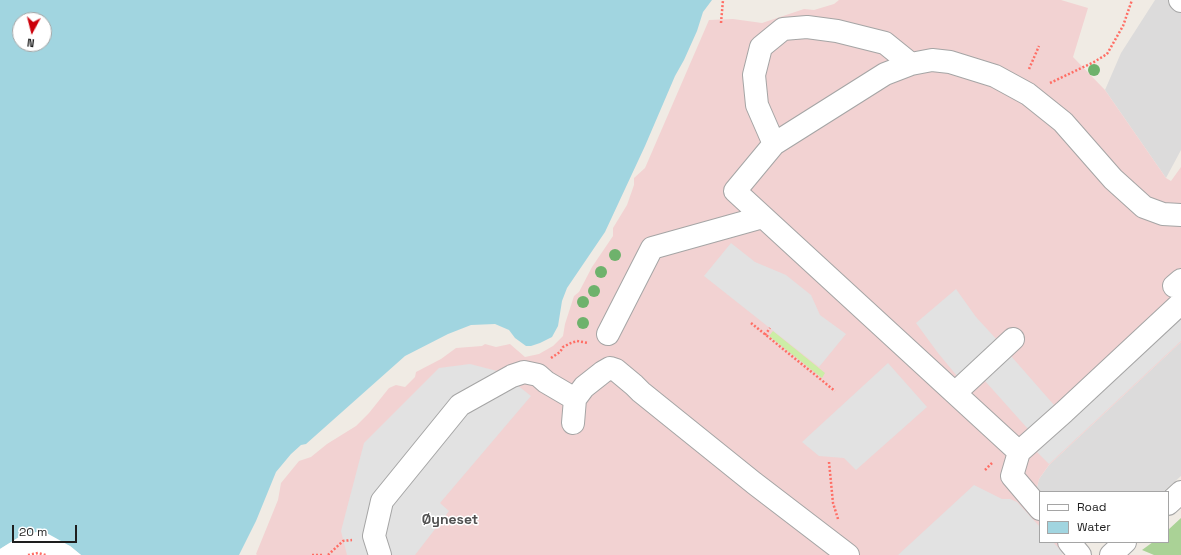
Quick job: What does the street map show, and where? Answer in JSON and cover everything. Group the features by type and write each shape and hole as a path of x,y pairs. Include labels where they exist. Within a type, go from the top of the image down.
{"street":[{"path":"774,144 757,105 754,75 761,47 783,29 807,27 837,31 884,44 911,64"},
{"path":"1019,452 735,191 774,144 885,74 911,64 932,60 950,62 995,76 1028,94 1063,122 1113,179 1144,207 1163,214 1181,216"},
{"path":"608,334 652,248 763,216"},
{"path":"1039,507 1012,476 1019,452 1064,412 1178,290"},
{"path":"955,392 1013,339"},
{"path":"573,423 575,399 584,387 610,368 616,370 641,392 848,555"},
{"path":"377,545 382,501 460,405 518,373 528,372 538,375 546,382 575,399"},
{"path":"1169,503 1181,492"},
{"path":"1070,543 1080,555"},
{"path":"1111,555 1125,543"}],"path":[{"path":"721,23 723,0"},
{"path":"1028,94 1094,62 1107,54 1124,26 1132,0"},
{"path":"750,323 835,391"},
{"path":"766,335 770,328"},
{"path":"528,372 560,352 563,347 571,343 577,341 599,343 608,334"},
{"path":"829,462 832,503 842,525"},
{"path":"328,555 343,541 377,545"},
{"path":"28,555 38,553 46,555"},
{"path":"312,555 323,555"}],"shaded area":[{"path":"839,0 1061,0 1088,8 1073,57 1105,90 1166,178 1171,181 1181,167 1181,342 1049,465 1039,479 1037,487 1040,491 1039,543 1076,543 1061,555 256,554 278,500 281,483 299,461 311,457 327,444 356,426 369,413 389,388 396,385 405,387 415,377 416,372 441,359 456,348 482,346 485,344 496,347 510,344 525,357 539,354 553,346 563,336 565,324 574,296 579,292 592,267 613,236 613,228 627,205 634,185 634,178 645,168 709,20 733,19 762,23 804,9 814,10 834,4"},
{"path":"1155,0 1172,0 1181,11 1181,150 1166,178 1105,90 1121,53"},
{"path":"731,243 755,262 786,275 811,295 820,315 846,334 819,367 704,276"},
{"path":"956,289 976,317 999,342 957,376 916,323"},
{"path":"1181,318 1181,341 1049,464 1037,452"},
{"path":"1181,342 1181,476 1164,491 1040,491 1037,487 1039,479 1049,465"},
{"path":"1011,356 1054,405 1028,429 985,381"},
{"path":"888,363 927,407 856,470 844,458 819,456 802,442"},
{"path":"470,364 501,372 531,396 440,503 449,511 415,555 347,555 341,531 364,443 439,368"},
{"path":"974,485 1002,499 1010,499 1017,502 1039,526 1039,543 1054,543 1063,553 1061,555 898,555"}],"green space":[{"path":"773,331 825,373 822,378 769,336"},
{"path":"1181,518 1181,555 1154,555 1142,550 1152,543 1169,543 1169,529"}],"water":[{"path":"0,0 712,0 703,12 697,31 675,76 645,146 605,232 567,288 562,301 558,326 552,337 540,343 526,346 515,338 509,330 495,324 471,325 448,334 405,356 306,444 301,445 291,454 276,472 256,521 239,555 81,555 70,546 24,534 0,549"}],"pier":[{"path":"43,531 70,546 81,555 0,555 0,549 24,534"}],"district":[{"name":"Øyneset","path":"450,520"}]}
